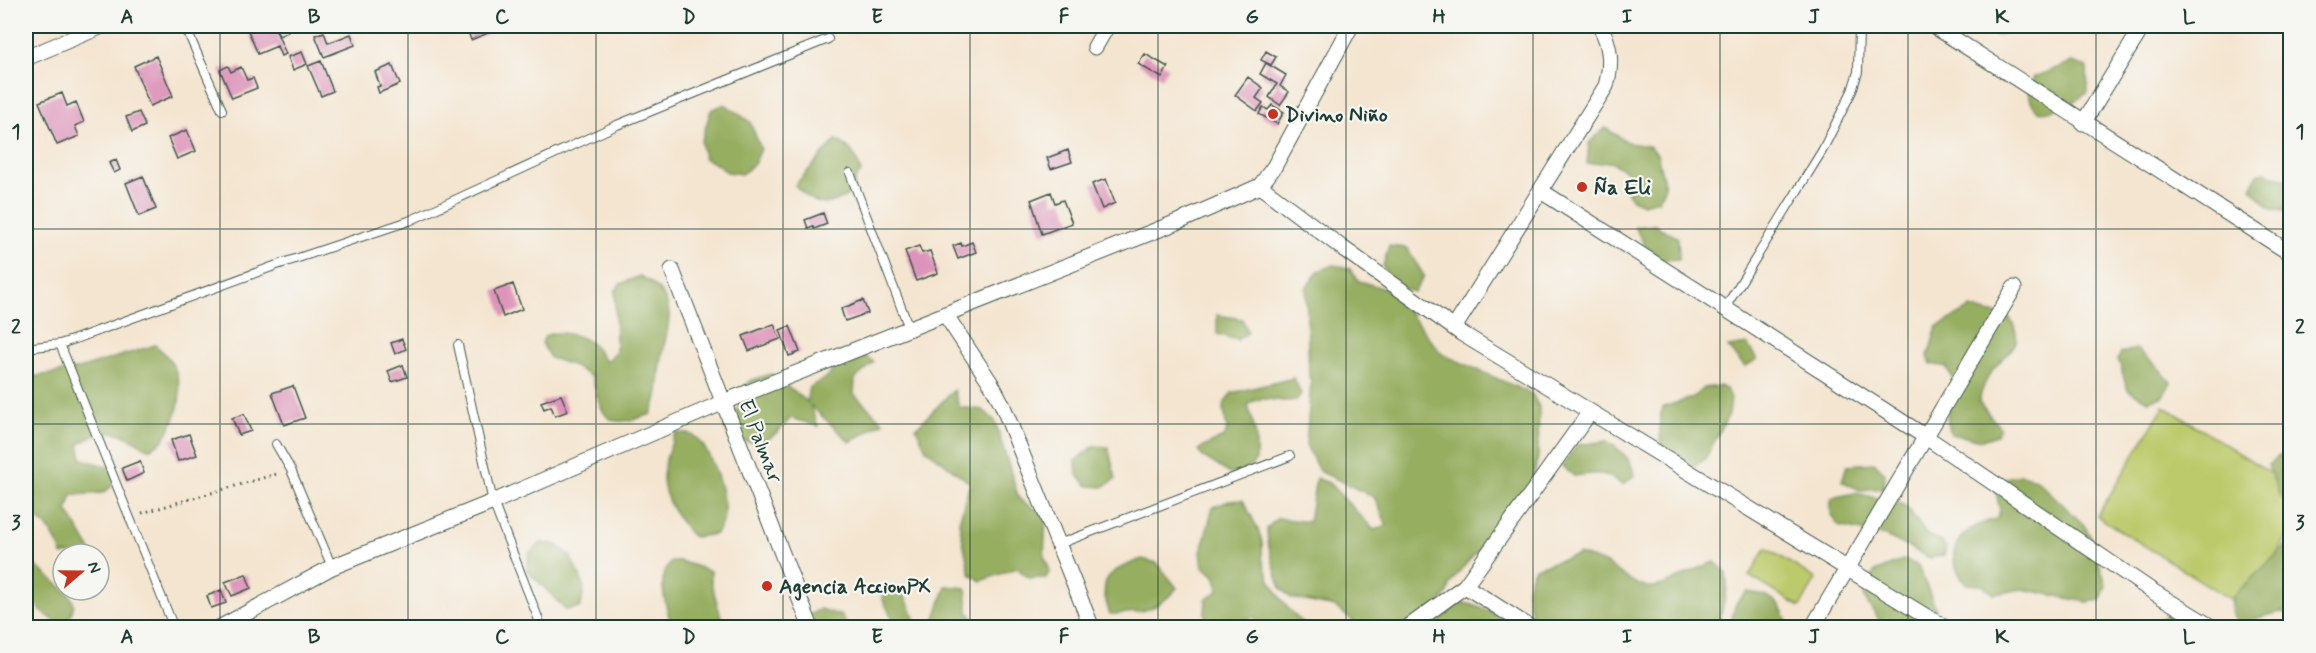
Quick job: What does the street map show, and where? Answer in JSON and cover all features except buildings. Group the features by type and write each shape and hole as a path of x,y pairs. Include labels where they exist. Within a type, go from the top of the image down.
{"street":[{"path":"26,58 102,26"},
{"path":"1095,47 1107,26"},
{"path":"219,627 332,567 493,502 724,402 1185,219 1258,187 1274,167 1351,26"},
{"path":"1454,328 1606,86 1611,61 1608,42 1600,26"},
{"path":"1934,26 2290,253"},
{"path":"2083,123 2143,26"},
{"path":"1258,187 1454,328 1945,627"},
{"path":"1541,191 1926,437 2151,591 2212,627"},
{"name":"El Palmar","path":"672,270 811,627"},
{"path":"1812,627 2014,288"},
{"path":"945,314 1002,404 1092,627"},
{"path":"1407,627 1465,586 1590,412"},
{"path":"1465,586 1531,627"}],"lane":[{"path":"184,26 222,110"},
{"path":"1725,308 1822,152 1852,90 1858,72 1859,26"},
{"path":"26,348 60,344 277,265 409,221 617,124 828,39"},
{"path":"850,173 909,328"},
{"path":"60,344 128,518 174,627"},
{"path":"458,345 493,502 542,627"},
{"path":"276,444 291,470 332,567"},
{"path":"1059,544 1290,456"}],"path":[{"path":"128,518 291,470"}],"green space":[{"path":"1978,26 2029,26 1996,35 1980,31"},
{"path":"2072,62 2087,67 2088,92 2057,109 2039,111 2033,105 2028,91 2034,77"},
{"path":"725,104 750,122 761,149 754,164 742,174 727,172 704,158 701,142 711,110"},
{"path":"1605,128 1629,143 1649,146 1657,154 1665,187 1658,200 1643,204 1632,199 1625,189 1628,172 1611,162 1587,164 1589,143"},
{"path":"836,140 853,153 861,173 856,177 852,192 835,202 822,204 809,198 795,185"},
{"path":"2265,172 2290,181 2290,212 2272,209 2251,188 2258,174"},
{"path":"1655,225 1678,238 1679,259 1663,260 1645,246 1635,227"},
{"path":"1389,246 1407,248 1424,276 1414,292 1391,285 1383,266"},
{"path":"1333,265 1349,268 1359,281 1392,291 1442,354 1532,394 1539,407 1538,458 1530,491 1459,572 1450,585 1448,593 1422,627 1361,627 1335,607 1291,598 1281,588 1268,544 1267,528 1278,518 1309,522 1316,478 1329,483 1374,530 1387,525 1374,497 1319,471 1306,445 1311,382 1306,288 1318,271"},
{"path":"640,276 663,294 669,314 657,395 651,414 636,419 615,421 603,412 592,377 572,365 550,358 542,343 545,336 550,334 575,335 591,343 606,362 616,352 615,291 620,284"},
{"path":"1971,308 2009,317 2016,335 2014,347 1990,374 1981,394 1979,402 2000,428 1997,435 1982,440 1951,434 1947,418 1954,380 1946,367 1931,364 1928,356 1937,327"},
{"path":"1217,315 1242,319 1248,332 1237,340 1217,334"},
{"path":"1747,344 1757,359 1745,367 1728,347"},
{"path":"155,345 171,362 176,372 179,382 179,404 171,426 162,441 148,449 122,434 107,432 79,444 82,459 112,468 116,483 103,493 72,495 67,510 86,542 56,542 42,522 29,515 26,517 26,378 79,369"},
{"path":"2136,349 2156,365 2171,382 2162,397 2148,401 2128,390 2118,359 2121,353"},
{"path":"855,350 874,362 855,379 854,394 883,422 850,442 810,405 818,426 791,418 777,433 766,440 752,442 731,439 724,427 738,409 744,387 749,381 771,374 808,402 810,387 831,373 839,353"},
{"path":"1294,378 1301,394 1296,400 1260,399 1248,404 1256,435 1256,460 1247,471 1230,474 1202,456 1198,450 1225,436 1227,429 1223,405 1232,393"},
{"path":"1720,386 1727,390 1731,398 1729,414 1705,459 1692,468 1666,461 1660,428 1663,407 1692,398 1704,388"},
{"path":"954,390 959,407 983,410 995,421 1019,499 1046,516 1044,556 1050,571 1046,578 1029,578 1017,568 981,581 970,574 959,522 970,483 926,449 916,428"},
{"path":"2164,406 2290,485 2290,532 2244,608 2097,516"},
{"path":"676,433 694,436 707,451 712,463 721,489 724,512 723,521 716,534 694,537 669,503 663,479 664,467"},
{"path":"1607,441 1617,448 1631,464 1634,476 1622,485 1600,474 1574,476 1562,466 1577,445"},
{"path":"1094,446 1108,447 1116,479 1103,487 1088,486 1077,475 1076,460"},
{"path":"2279,456 2290,458 2290,506 2279,494 2268,465"},
{"path":"1875,463 1885,473 1884,488 1860,490 1842,481 1847,465"},
{"path":"2020,475 2036,479 2084,525 2092,539 2106,585 2101,600 2086,602 2023,589 1994,594 1982,585 1967,584 1958,572 1954,561 1954,551 1958,542 1973,528 1997,519 2000,511 1996,491 2006,478"},
{"path":"1855,493 1900,503 1907,507 1926,534 1941,541 1946,547 1944,555 1930,558 1886,536 1838,526 1830,509 1831,498"},
{"path":"1243,500 1259,532 1263,561 1275,590 1288,608 1311,627 1263,627 1254,617 1219,627 1210,627 1205,614 1206,599 1218,591 1216,577 1203,567 1201,552 1213,507 1229,501"},
{"path":"26,538 33,549 33,564 51,578 51,602 73,602 70,619 55,621 41,611 26,592"},
{"path":"2290,542 2290,614 2281,612 2237,623 2231,612 2232,597"},
{"path":"541,543 555,544 569,554 584,585 581,607 566,610 527,570 529,554"},
{"path":"1766,548 1816,579 1800,607 1749,576"},
{"path":"1579,554 1606,564 1639,585 1652,587 1666,584 1715,562 1726,572 1727,588 1720,619 1725,627 1536,627 1527,590 1535,568"},
{"path":"1142,559 1157,563 1177,588 1162,602 1147,610 1110,614 1104,591 1108,577 1121,568"},
{"path":"1903,560 1918,565 1936,609 1921,627 1881,627 1881,622 1864,598 1865,583 1875,572"},
{"path":"679,561 711,571 711,582 724,627 672,627 663,585 666,569 671,562"},
{"path":"946,586 966,588 968,611 976,624 972,627 932,627"},
{"path":"889,589 904,594 914,616 912,627 897,627 883,600 882,592"},
{"path":"1747,592 1763,595 1775,601 1783,612 1788,627 1730,627 1736,603"},
{"path":"1461,602 1491,611 1506,627 1430,628"},
{"path":"820,609 842,616 847,627 805,627 806,617"},
{"path":"2172,612 2204,628 2143,628"}],"place":[{"name":"Divino Niño","path":"1273,114"},
{"name":"Ña Eli","path":"1582,187"},
{"name":"Agencia AccionPX","path":"767,586"}]}
